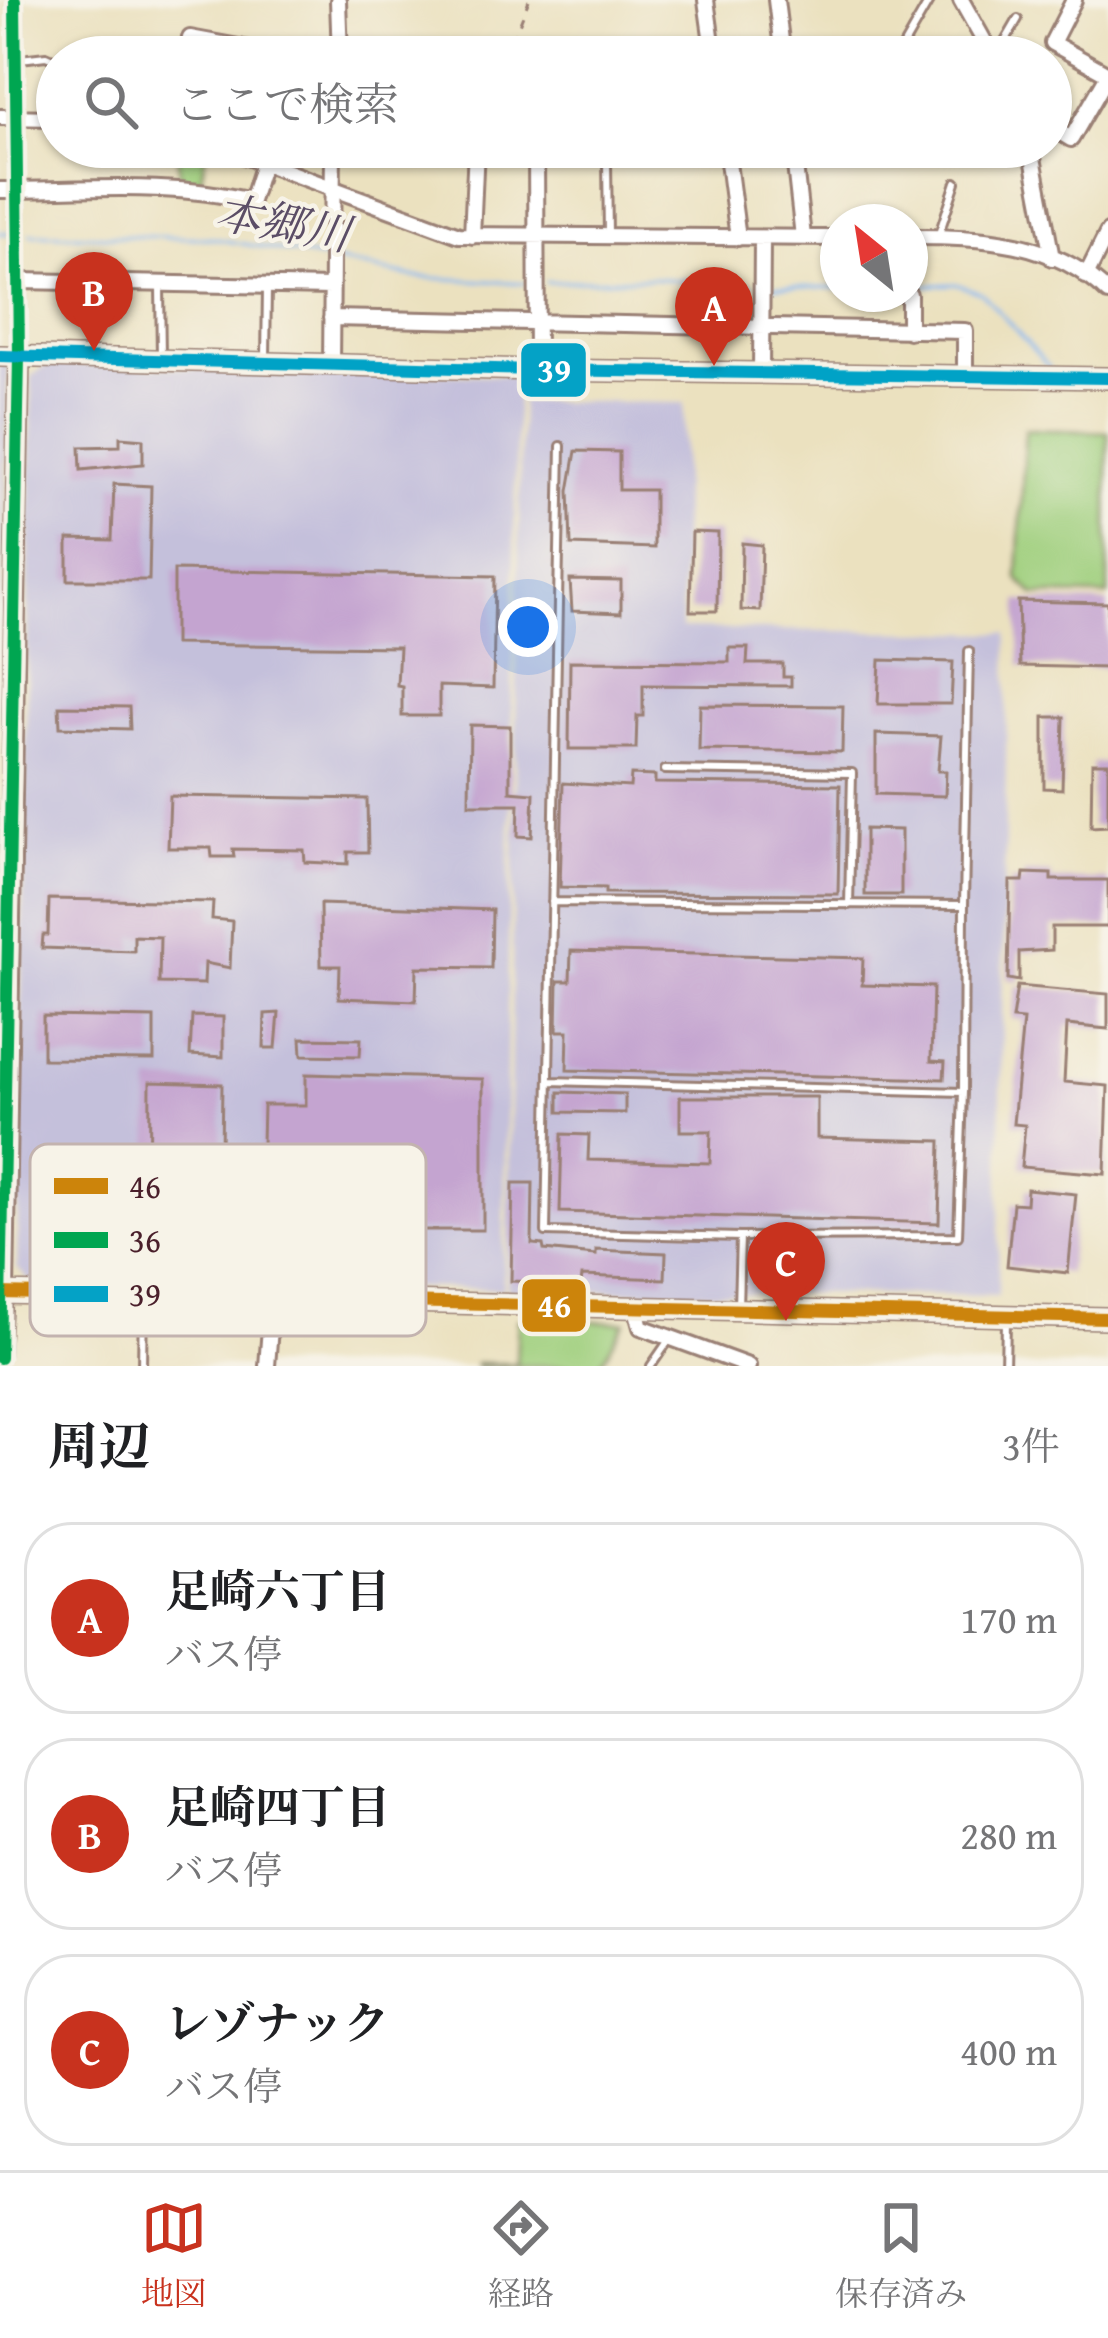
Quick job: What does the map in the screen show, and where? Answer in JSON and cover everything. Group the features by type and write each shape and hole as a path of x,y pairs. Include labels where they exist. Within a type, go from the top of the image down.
{"street":[{"path":"338,0 339,36"},
{"path":"706,0 711,36"},
{"path":"776,0 780,36"},
{"path":"961,0 982,36"},
{"path":"1056,36 1074,0"},
{"path":"0,1358 10,356 20,281 17,60 10,6"},
{"path":"1072,54 1108,74 1072,137"},
{"path":"0,117 36,117"},
{"path":"0,190 180,189 251,201 261,168"},
{"path":"276,168 430,227 472,236 820,237"},
{"path":"331,365 333,168"},
{"path":"472,236 475,168"},
{"path":"536,168 536,370"},
{"path":"729,168 738,238"},
{"path":"795,168 803,237"},
{"path":"1034,168 1052,258"},
{"path":"1086,276 1108,232"},
{"path":"928,237 1014,241 1086,276 1108,293"},
{"path":"761,374 762,238"},
{"path":"20,281 267,284 331,280"},
{"path":"909,312 909,331"},
{"path":"331,318 965,332 965,377"},
{"path":"10,356 1108,378"},
{"path":"426,1305 1108,1318"},
{"path":"636,1309 641,1327 723,1361 748,1366"},
{"path":"267,1366 269,1336"}],"lane":[{"path":"909,36 930,0"},
{"path":"1008,36 1018,20"},
{"path":"17,60 36,57"},
{"path":"607,168 608,238"},
{"path":"938,237 956,182"},
{"path":"160,283 161,361"},
{"path":"266,364 267,284"},
{"path":"561,446 546,1232 740,1238 958,1236 969,651"},
{"path":"665,770 852,773 849,904"},
{"path":"553,902 964,905"},
{"path":"549,1081 963,1092"},
{"path":"738,1310 740,1238"},
{"path":"1005,1366 1006,1314"},
{"path":"142,1336 142,1366"},
{"path":"651,1366 670,1337"}],"path":[{"path":"515,36 530,0"}],"shaded area":[{"path":"0,364 7,364 0,683"},
{"path":"47,365 517,376 503,1289 426,1288 426,1144 30,1144 30,1281 17,1268 32,376"},
{"path":"521,401 684,403 681,629 1008,633 998,1296 507,1290"}],"green space":[{"path":"178,168 203,168 199,188 180,189"},
{"path":"1025,429 1108,432 1108,596 1035,595 1018,579"},
{"path":"518,1319 625,1322 599,1366 476,1366 516,1364"}],"building":[{"path":"120,437 143,439 143,464 81,470 80,447 120,446"},
{"path":"576,451 619,452 619,490 654,490 654,548 571,545 569,491"},
{"path":"114,484 151,486 149,580 68,580 68,539 112,540"},
{"path":"692,532 718,533 717,611 690,611"},
{"path":"742,543 762,545 760,611 741,610"},
{"path":"174,570 495,576 493,688 439,686 439,716 402,716 402,686 397,685 399,647 174,644"},
{"path":"570,580 621,581 621,613 572,611"},
{"path":"1018,601 1108,603 1108,668 1020,666"},
{"path":"729,648 748,648 747,664 783,664 783,677 791,677 791,686 643,685 636,749 569,749 570,661 729,662"},
{"path":"880,660 953,662 951,704 878,704"},
{"path":"700,705 843,706 842,752 699,750"},
{"path":"59,706 129,707 130,729 60,727"},
{"path":"1044,717 1064,717 1062,789 1044,788"},
{"path":"470,725 510,726 510,791 534,793 532,837 518,836 519,804 469,804"},
{"path":"876,734 941,736 938,771 946,771 945,796 876,794"},
{"path":"1092,763 1108,763 1108,826 1091,827"},
{"path":"631,775 655,776 655,783 840,785 838,894 605,893 605,888 560,887 563,783 630,787"},
{"path":"170,796 367,799 368,852 348,852 348,864 305,862 304,850 233,849 234,857 212,857 211,848 168,848"},
{"path":"865,829 901,830 901,895 865,895"},
{"path":"1024,873 1051,874 1051,880 1108,880 1108,927 1052,927 1052,950 1019,952 1019,981 1008,979 1010,881 1023,881"},
{"path":"49,899 213,902 212,919 232,921 230,968 205,963 204,984 159,983 160,937 134,936 134,951 42,948 43,935 48,935"},
{"path":"320,904 492,910 491,968 417,967 416,1001 339,998 340,966 321,966"},
{"path":"571,951 863,958 862,985 933,987 931,1061 945,1062 944,1079 567,1070 568,1031 557,1031 558,981 570,981"},
{"path":"1017,986 1108,994 1108,1029 1067,1025 1064,1082 1108,1086 1105,1174 1021,1167 1025,1125 1013,1124 1023,1020 1012,1019"},
{"path":"279,1013 276,1048 264,1048 265,1014"},
{"path":"43,1016 154,1018 154,1060 43,1059"},
{"path":"192,1016 223,1017 223,1057 190,1055"},
{"path":"301,1038 361,1039 360,1056 302,1055"},
{"path":"306,1074 483,1079 483,1230 426,1230 426,1144 262,1144 263,1105 306,1105"},
{"path":"150,1082 222,1084 221,1144 150,1144"},
{"path":"559,1092 625,1094 625,1113 559,1112"},
{"path":"680,1097 817,1097 817,1138 941,1141 939,1223 560,1212 562,1134 589,1135 588,1160 710,1163 711,1131 680,1131"},
{"path":"513,1183 533,1183 532,1244 543,1245 544,1250 596,1255 596,1250 666,1253 665,1279 582,1276 581,1284 511,1281"},
{"path":"1027,1189 1076,1194 1068,1273 1007,1266 1013,1203 1026,1204"},
{"path":"787,1251 809,1251 809,1265 788,1267"}],"waterway":[{"name":"本郷川","path":"0,233 9,233"},
{"name":"本郷川","path":"30,234 211,238 326,259"},
{"name":"本郷川","path":"335,261 413,277 525,283"},
{"name":"本郷川","path":"546,282 650,278 753,285"},
{"name":"本郷川","path":"928,285 956,284 983,294 1049,367"},
{"name":"本郷川","path":"769,286 820,287"}],"transit line":[{"name":"36","path":"0,1358 19,357 15,0"},
{"name":"39","path":"0,356 1108,378"},
{"name":"46","path":"0,1293 30,1294"},
{"name":"46","path":"426,1303 1108,1318"}],"place":[{"name":"足崎四丁目","path":"94,351"},
{"name":"足崎六丁目","path":"714,366"},
{"name":"レゾナック","path":"786,1321"}]}
